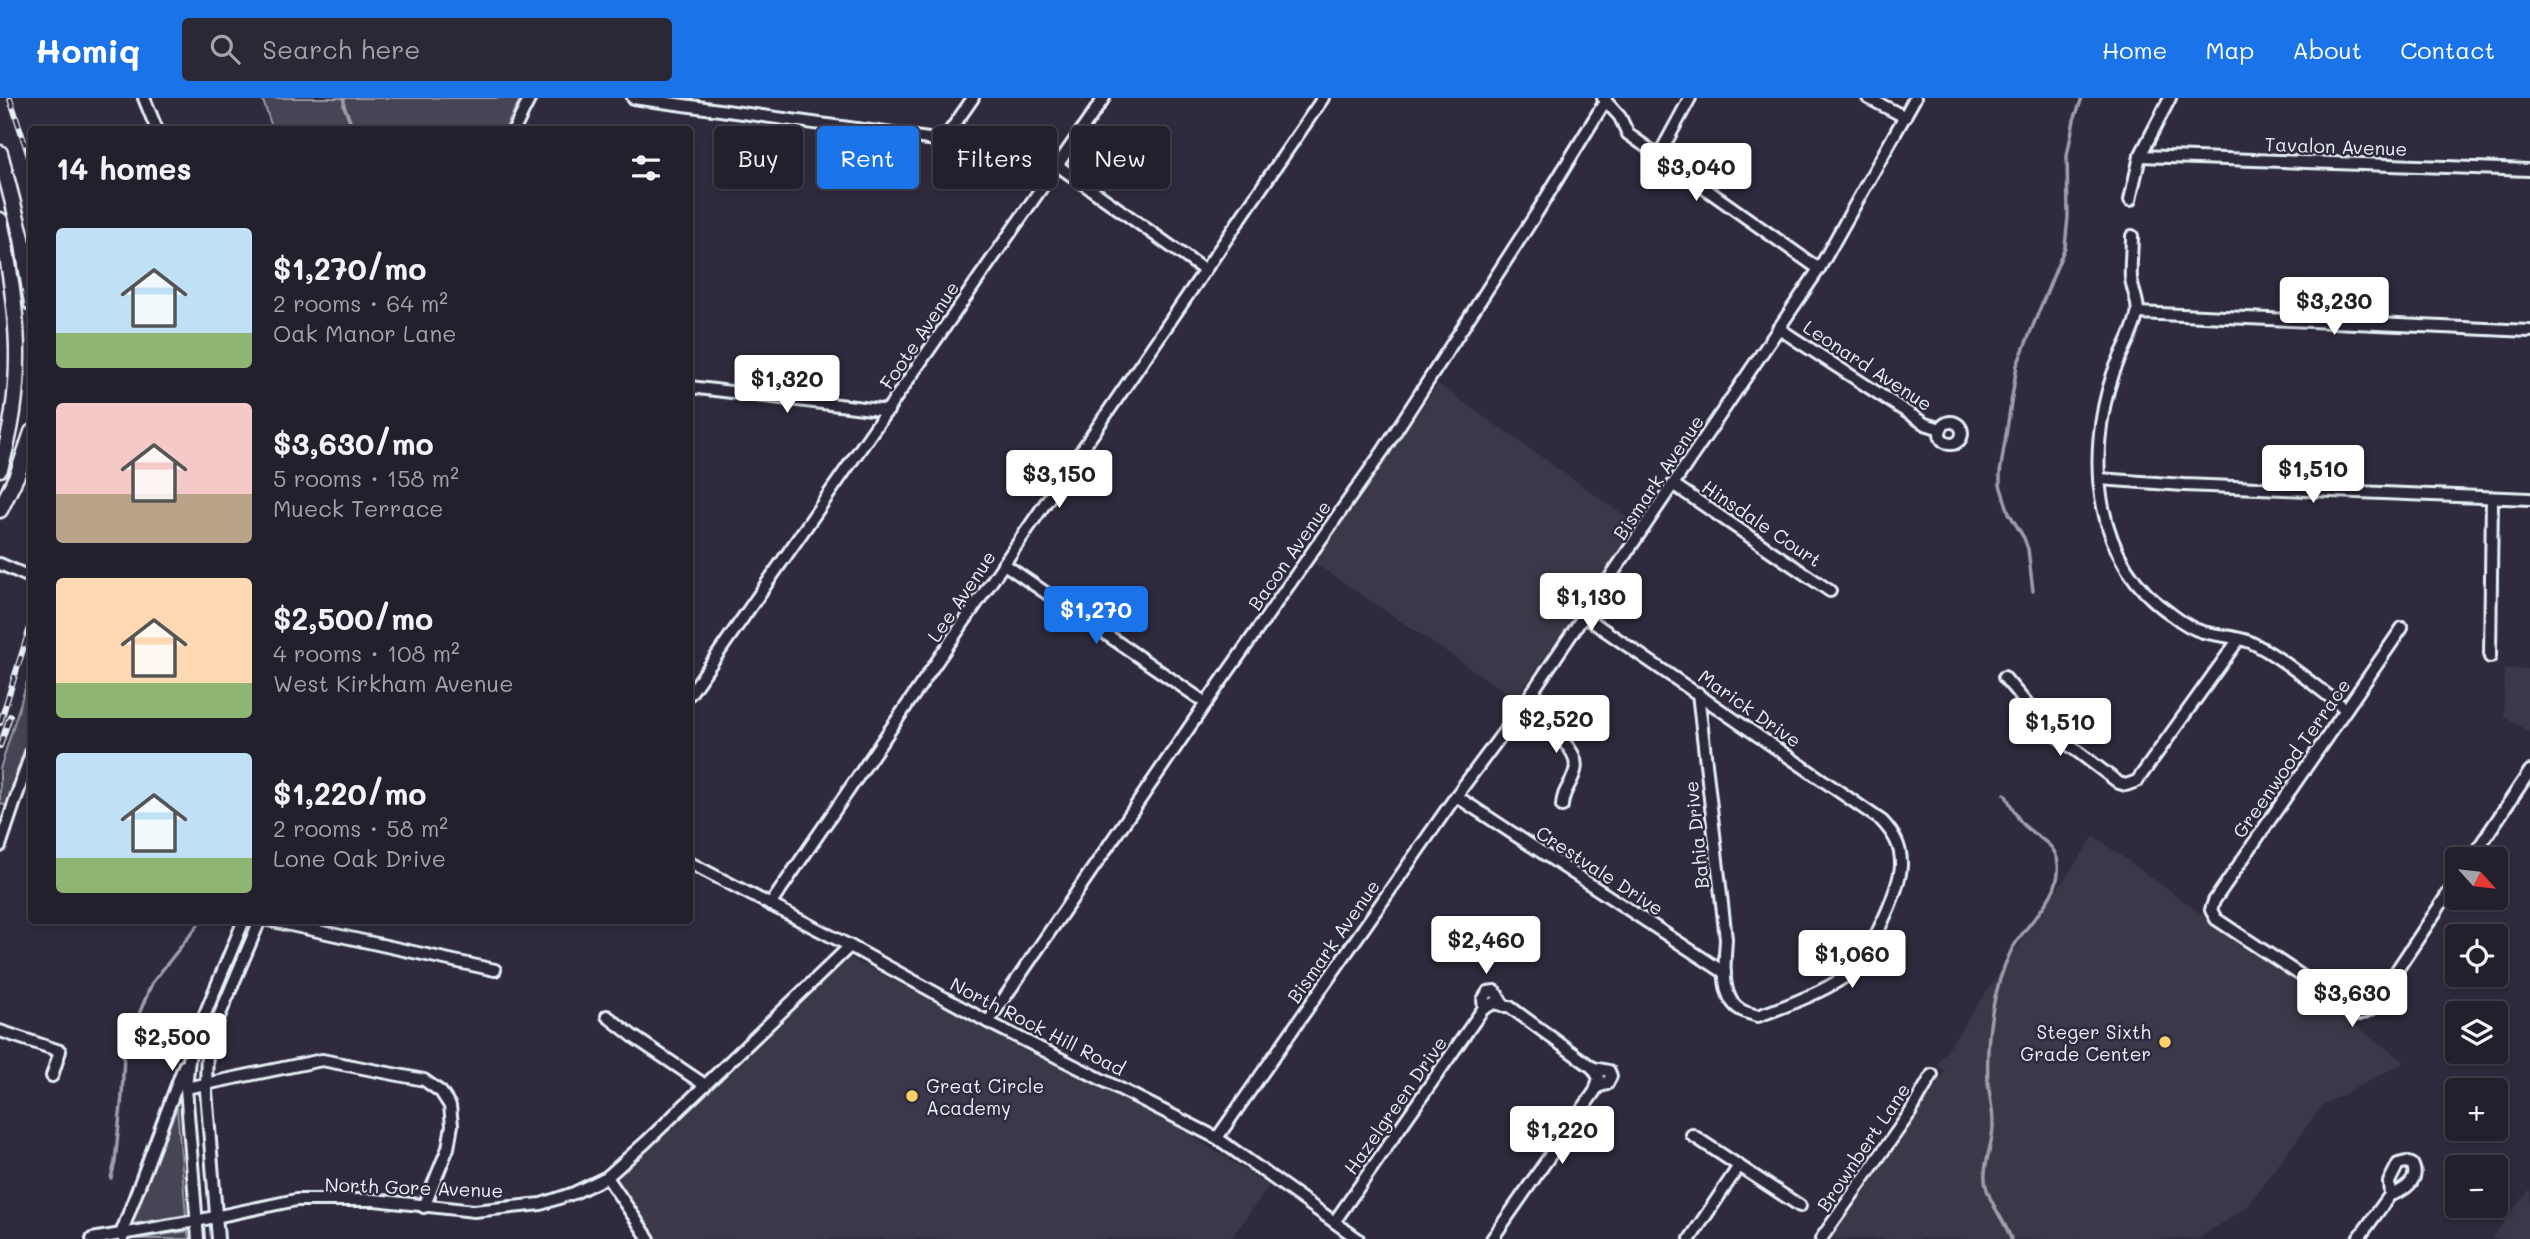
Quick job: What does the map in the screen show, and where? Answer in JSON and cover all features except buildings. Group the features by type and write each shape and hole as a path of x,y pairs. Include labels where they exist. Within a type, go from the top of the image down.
{"main road":[{"path":"0,153 22,237 28,277"},
{"path":"0,220 9,266 19,369 13,426 0,469"},
{"path":"0,510 28,445"}],"street":[{"path":"145,98 156,126"},
{"path":"516,126 530,98"},
{"path":"633,98 933,140"},
{"path":"953,126 973,98"},
{"name":"Foote Avenue","path":"1057,165 1104,98"},
{"name":"Lee Avenue","path":"770,905 1324,98"},
{"path":"1658,158 1690,98"},
{"path":"1868,98 1905,117"},
{"name":"Bismark Avenue","path":"1217,1138 1456,796 1520,710 1819,270 1915,98"},
{"path":"2130,200 2140,156 2171,98"},
{"path":"1604,99 1620,117 1628,134 1658,158 1819,270"},
{"name":"Bacon Avenue","path":"988,1022 1206,703 1383,451 1536,214 1604,99"},
{"name":"Tavalon Avenue","path":"2140,156 2530,170"},
{"path":"1057,165 1204,270"},
{"name":"Foote Avenue","path":"693,690 1041,189"},
{"path":"2132,236 2131,280 2138,313 2113,376 2102,420 2099,479 2104,518 2115,549 2130,576 2150,599 2200,632 2239,639 2271,655 2346,709"},
{"path":"2138,313 2530,331"},
{"name":"Leonard Avenue","path":"1778,328 1925,424 1941,429"},
{"path":"693,387 888,411"},
{"path":"2099,479 2530,499"},
{"name":"Hinsdale Court","path":"1674,485 1830,591"},
{"path":"2490,657 2492,498"},
{"path":"0,564 28,576"},
{"path":"1004,564 1206,703"},
{"name":"Marick Drive","path":"1584,615 1882,821 1892,832 1900,849 1902,867 1873,944 1850,973 1758,1016 1738,1009 1727,991 1725,974"},
{"name":"Greenwood Terrace","path":"2402,628 2214,901 2211,910 2216,919 2359,1014 2371,1009 2445,898"},
{"path":"2004,677 2042,723 2119,783 2126,785 2137,781 2239,639"},
{"name":"Bahia Drive","path":"1698,693 1726,939 1725,974"},
{"path":"1520,710 1569,745 1576,758 1575,772 1563,793 1563,806"},
{"path":"0,846 28,762"},
{"path":"2479,847 2530,771"},
{"name":"Crestvale Drive","path":"1456,796 1725,974"},
{"name":"North Rock Hill Road","path":"693,865 988,1022 1217,1138 1335,1221 1344,1235 1359,1239"},
{"path":"122,1236 190,1050 242,924"},
{"path":"218,1239 205,1091 207,1045 258,924"},
{"path":"286,924 495,970"},
{"name":"North Gore Avenue","path":"92,1239 196,1222 296,1200 375,1200 474,1211 541,1204 574,1193 607,1177 850,946"},
{"name":"Hazelgreen Drive","path":"1335,1221 1494,1006 1510,1007 1593,1068 1598,1083 1492,1239"},
{"path":"607,1016 705,1085"},
{"path":"0,1031 60,1051 52,1076"},
{"path":"190,1050 186,1088 198,1239"},
{"path":"186,1088 322,1060 424,1080 441,1092 450,1106 452,1125 448,1148 424,1207"},
{"name":"Brownbert Lane","path":"1821,1239 1910,1113 1932,1075"},
{"path":"1692,1135 1800,1206"},
{"path":"1690,1239 1739,1166"},
{"path":"607,1177 649,1239"},
{"path":"2358,1239 2390,1195"}],"shaded area":[{"path":"262,98 521,98 507,126 272,126"},
{"path":"1438,384 1638,525 1516,699 1314,563"},
{"path":"2504,669 2530,669 2530,733 2504,716"},
{"path":"28,679 28,739 6,806 0,803 0,769"},
{"name":"Steger Sixth Grade Center","path":"2094,836 2405,1062 2323,1105 2247,1207 2198,1239 1830,1239 1945,1071 1937,1064"},
{"name":"Great Circle Academy","path":"851,958 1180,1128 1269,1186 1231,1239 655,1239 620,1187 622,1174 845,960"},
{"path":"177,1107 186,1215 132,1224"},
{"path":"2530,1189 2530,1239 2491,1239"},
{"path":"188,1231 189,1239 136,1239"}],"waterway":[{"path":"344,98 344,106 352,126"},
{"path":"2033,591 2028,549 2009,513 2000,485 2000,473 2017,365 2065,247 2068,217 2067,156 2074,120 2082,98"},
{"path":"2005,794 2021,822 2053,850 2058,864 2058,876 2049,899 2017,941 2004,966 1989,1031 1988,1081 1993,1131 1985,1179 1991,1200 2011,1239"},
{"path":"111,1178 127,1043 152,983 199,924"}],"railway":[{"path":"10,98 28,154"},
{"path":"0,723 28,634"},
{"path":"0,746 10,716"}],"place":[{"name":"Steger Sixth Grade Center","path":"2165,1042"},
{"name":"Great Circle Academy","path":"912,1096"}]}
